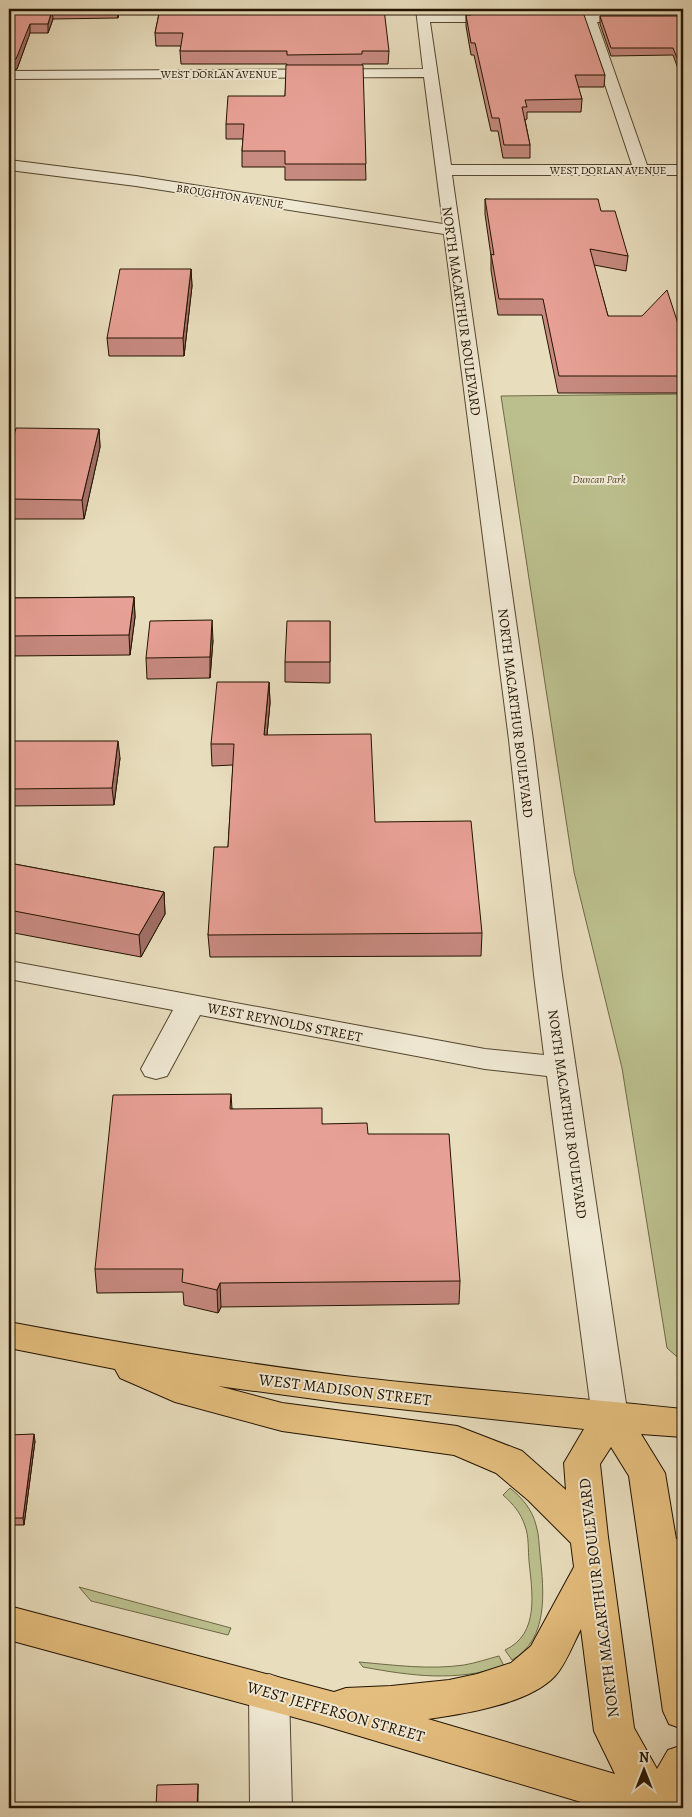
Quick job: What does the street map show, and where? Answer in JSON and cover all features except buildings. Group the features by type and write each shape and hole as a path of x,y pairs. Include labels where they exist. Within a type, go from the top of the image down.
{"main road":[{"name":"WEST MADISON STREET","path":"9,1335 96,1352 373,1394 683,1423"},
{"path":"96,1352 188,1392 282,1417 457,1441 509,1462 541,1489 591,1552 541,1664 521,1677 500,1687 451,1698 387,1705 319,1706"},
{"name":"NORTH MACARTHUR BOULEVARD","path":"658,1808 614,1731 591,1552 582,1463 610,1417 647,1473 672,1560 683,1711"},
{"name":"WEST JEFFERSON STREET","path":"9,1623 319,1706 568,1778 658,1808"},
{"path":"658,1808 683,1764"}],"street":[{"path":"422,14 524,18 587,13 683,18"},
{"path":"587,13 641,170"},
{"name":"NORTH MACARTHUR BOULEVARD","path":"422,14 520,730 548,975 610,1417"},
{"name":"WEST DORLAN AVENUE","path":"9,75 430,73"},
{"name":"BROUGHTON AVENUE","path":"9,164 136,181 384,222 451,230"},
{"name":"WEST DORLAN AVENUE","path":"443,170 683,170"},
{"name":"WEST REYNOLDS STREET","path":"9,970 485,1059 562,1067"},
{"path":"156,1069 191,1004"},
{"path":"269,1692 271,1808"}],"green space":[{"name":"Duncan Park","path":"683,394 683,1362 667,1348 622,1068 574,872 501,396"},
{"path":"510,1488 526,1504 534,1519 537,1528 543,1584 541,1613 533,1640 524,1651 512,1660 505,1650 516,1643 524,1634 529,1623 532,1599 526,1530 519,1513 503,1495"},
{"path":"79,1587 231,1628 228,1635 91,1601"},
{"path":"499,1656 504,1666 486,1671 451,1676 399,1673 363,1667 359,1662 438,1667 464,1665"}]}
